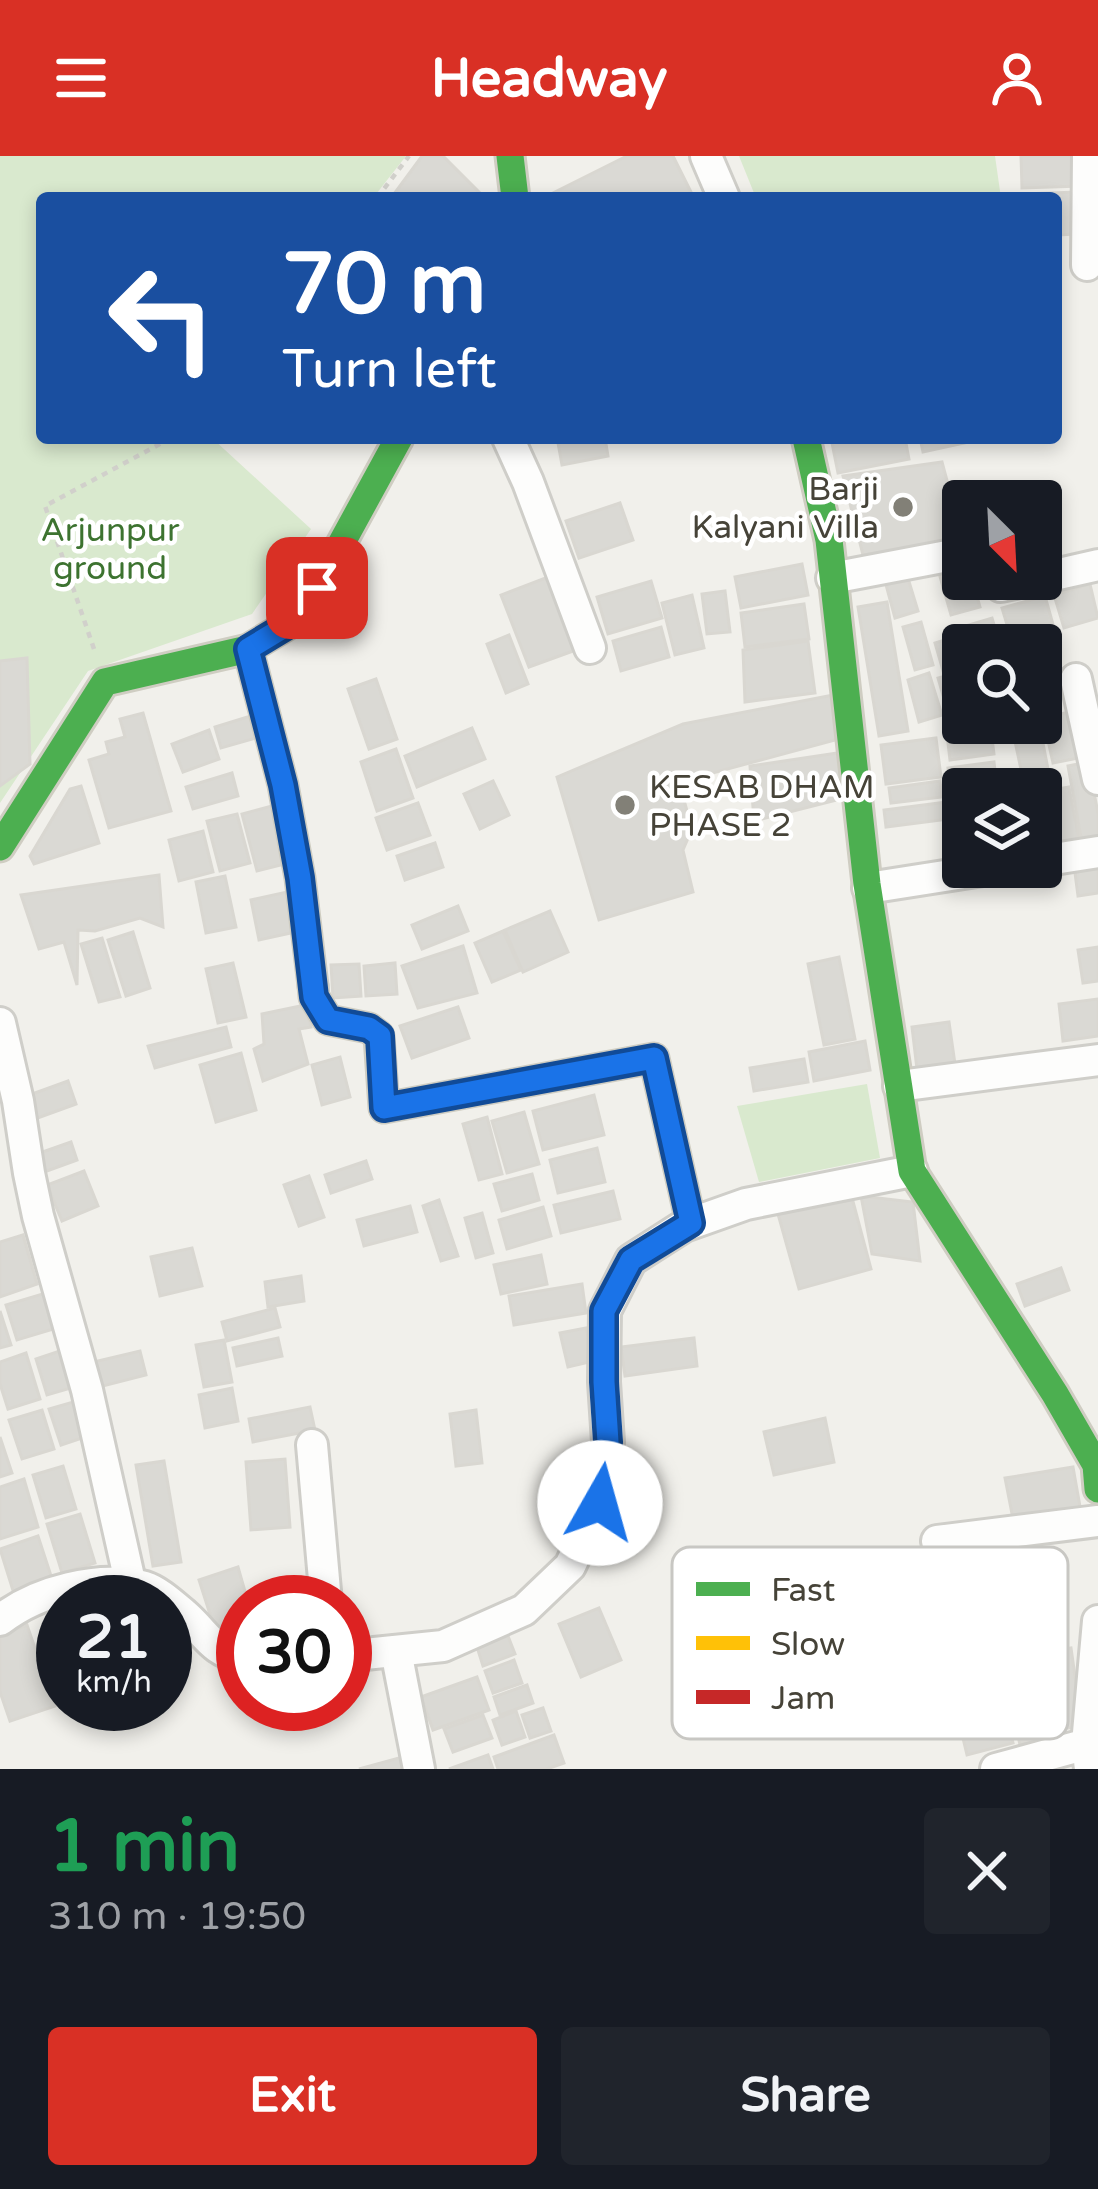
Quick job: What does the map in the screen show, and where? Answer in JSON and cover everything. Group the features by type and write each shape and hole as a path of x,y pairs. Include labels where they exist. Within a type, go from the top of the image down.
{"street":[{"path":"510,156 514,192"},
{"path":"706,156 721,192"},
{"path":"1087,265 1088,156"},
{"path":"0,847 106,682 248,649 291,623 317,588 396,444"},
{"path":"511,444 590,648"},
{"path":"807,444 829,541 868,888 912,1171 1076,1430 1096,1465 1098,1489"},
{"path":"832,578 942,557"},
{"path":"1062,573 1098,565"},
{"path":"248,649 287,808 314,997 328,1020 369,1028 380,1036 384,1108 654,1058 691,1223"},
{"path":"1076,679 1098,779"},
{"path":"1062,858 1098,852"},
{"path":"868,888 942,876"},
{"path":"0,1023 33,1195 87,1390 129,1575"},
{"path":"899,1086 1098,1060"},
{"path":"372,1654 443,1646 524,1610 570,1566 600,1503 608,1442 604,1311 631,1260 691,1223 746,1204 912,1171"},
{"path":"312,1444 324,1575"},
{"path":"937,1541 1098,1521"},
{"path":"0,1620 36,1600"},
{"path":"995,1769 1088,1756 1098,1621"},
{"path":"192,1622 216,1647"},
{"path":"396,1652 419,1769"}],"path":[{"path":"382,192 409,156"},
{"path":"106,682 45,506 160,444"}],"green space":[{"name":"Arjunpur ground","path":"0,156 406,156 378,192 36,192 36,444 219,444 311,529 252,614 88,671 0,803"},
{"path":"739,156 995,156 1000,192 754,192"},
{"path":"867,1084 880,1158 759,1182 737,1106"}],"building":[{"path":"422,156 443,156 479,192 395,192"},
{"path":"627,156 673,156 691,192 555,192"},
{"path":"1021,156 1079,156 1081,186 1022,188"},
{"path":"1076,192 1078,234 1062,235 1062,193"},
{"path":"558,444 606,444 608,456 562,465"},
{"path":"832,444 906,444 909,459 838,473"},
{"path":"921,444 960,444 923,452"},
{"name":"Barji Kalyani Villa","path":"942,462 947,480 942,480 942,543 863,555 843,476"},
{"path":"620,503 633,540 579,558 566,521"},
{"path":"802,564 808,595 741,608 735,577"},
{"path":"556,574 584,647 529,667 501,595"},
{"path":"907,575 918,611 895,618 885,581"},
{"path":"651,581 662,618 608,634 597,597"},
{"path":"1090,584 1098,618 1064,628 1056,600 1062,600 1062,593"},
{"path":"725,591 730,632 707,634 702,594"},
{"path":"692,595 704,648 675,655 662,603"},
{"path":"947,600 978,600 980,607 951,615"},
{"path":"1046,600 1053,624 1007,624 1002,608"},
{"path":"887,602 908,731 879,736 858,607"},
{"path":"804,604 809,639 745,647 741,613"},
{"path":"921,622 933,665 915,670 903,627"},
{"path":"661,627 669,657 621,671 613,641"},
{"path":"509,635 528,684 506,693 487,644"},
{"path":"808,641 815,693 745,702 743,650"},
{"path":"942,641 942,668 935,643"},
{"path":"27,658 30,764 0,786 0,661"},
{"path":"929,673 942,715 919,722 908,680"},
{"path":"376,679 397,739 369,749 348,689"},
{"name":"KESAB DHAM PHASE 2","path":"833,695 839,739 679,782 692,829 683,850 693,892 599,920 557,777 683,724"},
{"path":"1078,710 1088,756 1053,763 1049,744 1062,744 1062,714"},
{"path":"143,713 171,811 109,828 89,760 109,754 106,742 125,737 120,719"},
{"path":"257,714 263,736 221,748 215,727"},
{"path":"472,728 485,759 417,787 405,756"},
{"path":"209,730 219,759 183,772 172,744"},
{"path":"936,738 941,777 886,784 881,745"},
{"path":"948,744 993,744 994,754 950,760"},
{"path":"1016,744 1043,744 1048,768 1021,768"},
{"path":"396,749 413,798 377,811 361,762"},
{"path":"844,752 848,797 754,821 750,766"},
{"path":"994,762 995,768 948,768"},
{"path":"1088,762 1098,840 1082,843 1068,766"},
{"path":"232,773 238,796 193,809 186,787"},
{"path":"493,781 509,815 480,829 464,794"},
{"path":"940,781 942,797 891,803 889,788"},
{"path":"81,786 99,843 34,864 30,856 70,789"},
{"path":"1069,787 1079,839 1062,842 1062,788"},
{"path":"418,803 430,835 387,850 376,818"},
{"path":"942,803 942,820 886,827 884,810"},
{"path":"279,804 293,862 257,871 242,814"},
{"path":"237,814 250,863 220,871 207,821"},
{"path":"203,831 213,872 179,881 169,840"},
{"path":"435,843 443,867 405,880 397,856"},
{"path":"1098,862 1098,893 1078,896 1074,865"},
{"path":"159,875 163,927 140,918 95,931 78,930 77,985 64,942 39,949 21,895"},
{"path":"225,876 236,927 206,933 196,882"},
{"path":"287,892 295,932 259,940 251,900"},
{"path":"458,906 468,931 422,949 412,925"},
{"path":"550,911 568,952 523,972 505,930"},
{"path":"503,931 521,970 492,982 475,943"},
{"path":"133,932 150,988 126,996 108,940"},
{"path":"102,938 120,997 99,1002 81,944"},
{"path":"463,946 477,993 418,1008 402,966"},
{"path":"1098,947 1098,981 1083,983 1078,950"},
{"path":"839,957 855,1039 824,1045 808,964"},
{"path":"233,963 246,1017 218,1023 206,969"},
{"path":"395,963 397,994 366,996 364,966"},
{"path":"359,964 361,996 333,998 331,965"},
{"path":"1098,999 1098,1036 1063,1041 1059,1004"},
{"path":"305,1005 311,1027 299,1029 308,1064 263,1081 254,1049 264,1044 262,1014"},
{"path":"458,1007 469,1038 412,1058 400,1026"},
{"path":"949,1022 955,1064 917,1069 912,1027"},
{"path":"226,1027 231,1047 155,1068 148,1046"},
{"path":"865,1041 870,1070 814,1081 809,1052"},
{"path":"241,1053 256,1110 216,1122 200,1065"},
{"path":"340,1057 350,1097 322,1105 312,1065"},
{"path":"804,1059 808,1082 754,1091 750,1068"},
{"path":"68,1081 76,1104 32,1120 24,1097"},
{"path":"594,1095 604,1135 543,1150 533,1111"},
{"path":"524,1112 539,1164 507,1173 492,1121"},
{"path":"487,1117 502,1174 479,1180 463,1124"},
{"path":"71,1142 77,1160 44,1172 37,1154"},
{"path":"597,1148 605,1182 558,1193 550,1160"},
{"path":"366,1161 372,1179 331,1193 325,1175"},
{"path":"84,1171 98,1206 62,1221 47,1185"},
{"path":"532,1174 539,1200 502,1211 494,1184"},
{"path":"309,1176 324,1217 299,1226 284,1185"},
{"path":"613,1191 620,1219 561,1233 554,1205"},
{"path":"851,1194 871,1269 799,1289 778,1214"},
{"path":"861,1196 913,1202 920,1261 872,1254"},
{"path":"439,1200 458,1256 441,1261 423,1206"},
{"path":"410,1206 417,1232 364,1246 357,1220"},
{"path":"543,1207 551,1236 507,1249 499,1220"},
{"path":"482,1213 493,1253 476,1258 465,1218"},
{"path":"23,1235 37,1284 0,1297 0,1242"},
{"path":"192,1248 202,1286 160,1296 151,1257"},
{"path":"541,1255 547,1284 501,1294 494,1265"},
{"path":"1061,1268 1069,1290 1025,1306 1017,1284"},
{"path":"301,1276 304,1301 268,1307 265,1282"},
{"path":"582,1284 586,1313 514,1325 509,1296"},
{"path":"49,1292 60,1327 17,1340 6,1305"},
{"path":"275,1308 280,1327 227,1341 222,1322"},
{"path":"0,1311 11,1345 0,1348"},
{"path":"586,1328 594,1361 568,1367 560,1333"},
{"path":"278,1338 282,1356 237,1366 233,1348"},
{"path":"694,1338 697,1366 625,1376 621,1347"},
{"path":"224,1340 232,1382 204,1387 196,1345"},
{"path":"69,1348 81,1385 47,1395 36,1359"},
{"path":"140,1351 146,1375 95,1388 89,1363"},
{"path":"26,1353 40,1399 8,1409 0,1384 0,1362"},
{"path":"232,1388 238,1421 205,1428 199,1395"},
{"path":"80,1400 91,1435 61,1445 49,1409"},
{"path":"310,1407 315,1430 253,1442 249,1419"},
{"path":"42,1410 54,1449 22,1459 9,1420"},
{"path":"476,1410 482,1463 456,1466 450,1414"},
{"path":"825,1418 834,1462 774,1475 764,1432"},
{"path":"0,1437 12,1473 0,1477"},
{"path":"285,1459 290,1527 251,1530 246,1462"},
{"path":"164,1461 181,1562 153,1566 136,1465"},
{"path":"63,1466 76,1509 46,1518 33,1475"},
{"path":"1073,1467 1081,1512 1014,1524 1005,1478"},
{"path":"24,1479 38,1527 0,1539 0,1487"},
{"path":"80,1514 95,1563 62,1573 47,1524"},
{"path":"38,1536 51,1575 36,1575 36,1591 15,1597 0,1549"},
{"path":"238,1567 240,1575 216,1575 216,1633 199,1580"},
{"path":"599,1608 621,1660 581,1677 559,1624"},
{"path":"27,1625 36,1651 36,1712 10,1721 0,1692 0,1635"},
{"path":"508,1636 515,1654 483,1666 477,1647"},
{"path":"1068,1648 1082,1726 1068,1728"},
{"path":"514,1660 522,1683 493,1693 485,1671"},
{"path":"477,1677 489,1710 433,1730 421,1697"},
{"path":"527,1685 533,1703 500,1715 494,1697"},
{"path":"543,1708 551,1731 530,1738 522,1715"},
{"path":"516,1711 525,1737 502,1745 493,1720"},
{"path":"483,1715 492,1738 453,1752 444,1729"},
{"path":"554,1735 564,1763 547,1769 498,1769 494,1757"},
{"path":"963,1739 1012,1739 1013,1743 967,1755"},
{"path":"488,1755 493,1769 449,1769"},
{"path":"406,1756 409,1769 359,1769"}],"traffic: fast":[{"path":"510,156 514,192"},
{"path":"0,847 105,682 248,649 291,623 317,588 396,444"},
{"path":"807,444 829,540 867,884 912,1171 1055,1394 1096,1465 1098,1489"}],"traffic: slow":[{"path":"313,986 328,1020 369,1028 379,1036 384,1108 654,1058 691,1223"}],"traffic: jam":[{"path":"248,649 283,785 313,986"}],"place":[{"name":"Barji Kalyani Villa","path":"903,507"},
{"name":"KESAB DHAM PHASE 2","path":"625,805"}],"route":[{"path":"317,588 291,623 248,649 283,785 314,997 328,1020 369,1028 380,1036 384,1108 654,1058 691,1223 631,1260 604,1311 608,1442 600,1503"}]}
